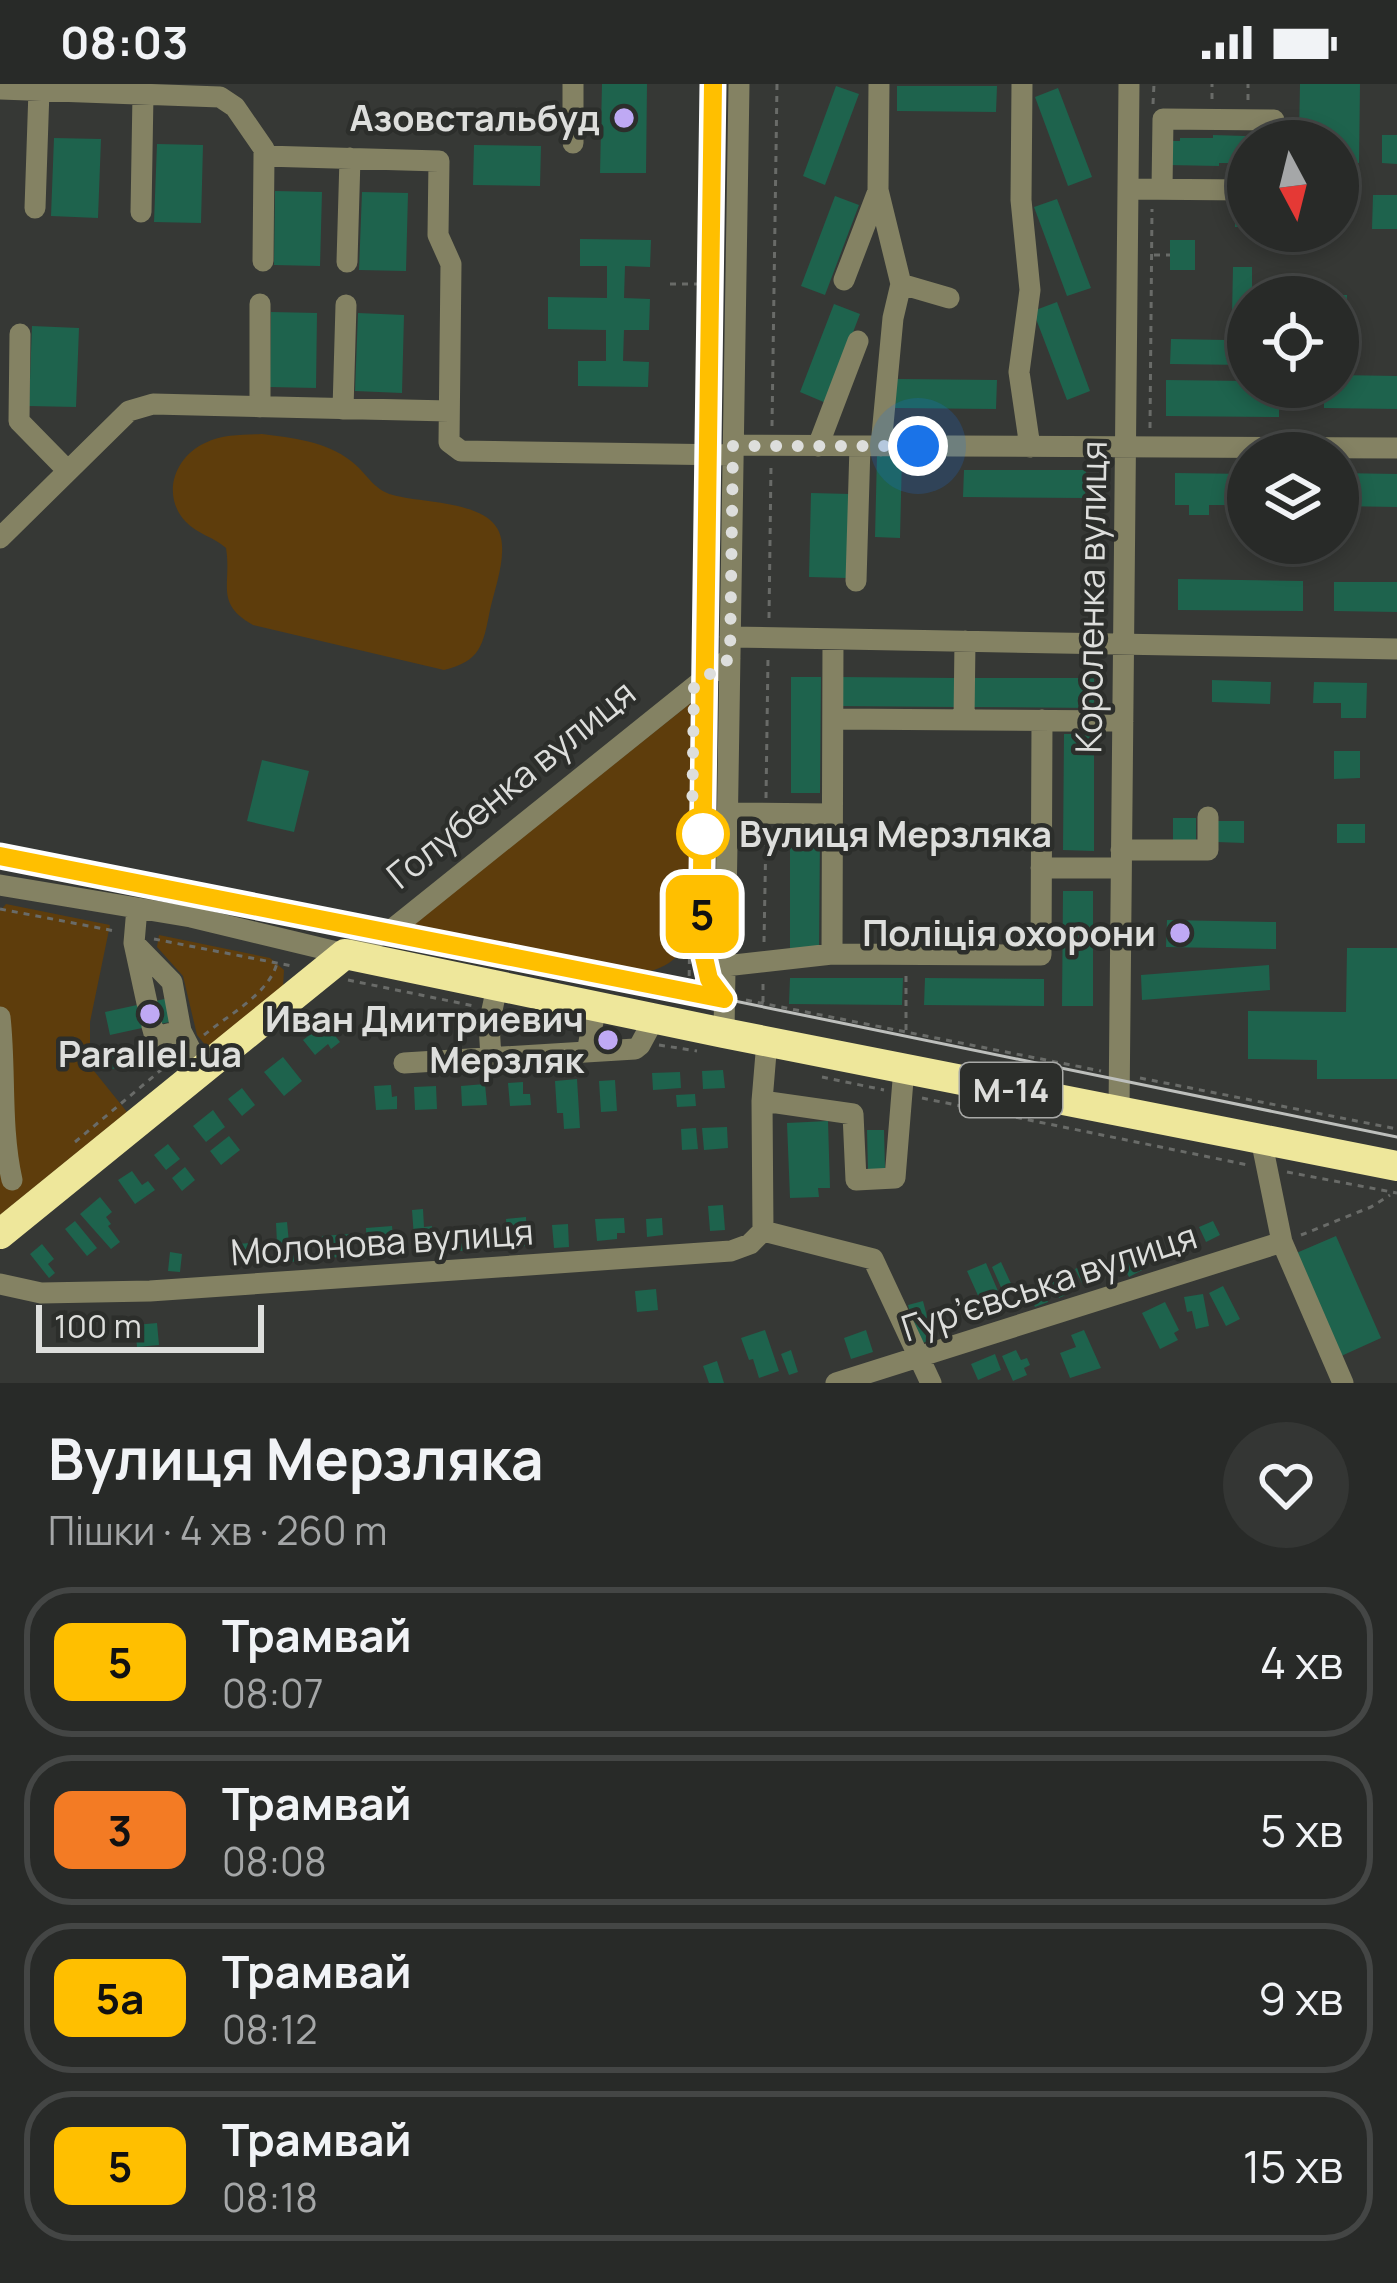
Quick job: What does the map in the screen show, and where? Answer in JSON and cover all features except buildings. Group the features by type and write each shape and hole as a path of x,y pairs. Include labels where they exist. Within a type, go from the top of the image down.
{"highway":[{"name":"М-14","path":"345,954 767,1041 902,1081 1119,1111 1264,1154 1396,1184"},
{"name":"Голубенка вулиця","path":"0,1234 34,1207 190,1050 345,954"}],"street":[{"path":"573,84 573,142"},
{"path":"724,1033 739,84"},
{"path":"856,581 870,446 901,284 878,190 879,84"},
{"path":"1022,84 1021,200 1030,290 1019,372 1030,447"},
{"name":"Короленка вулиця","path":"1119,1111 1130,84"},
{"path":"0,89 220,97 235,107 264,149 263,261"},
{"path":"35,208 39,90"},
{"path":"142,212 143,94"},
{"path":"1157,189 1163,118 1274,120"},
{"path":"264,156 439,160 438,236 451,264 448,442 461,452 697,454 772,446 1397,448"},
{"path":"347,262 350,158"},
{"path":"1128,189 1227,190"},
{"path":"844,280 878,190"},
{"path":"901,284 949,298"},
{"path":"260,304 260,407"},
{"path":"343,409 346,305"},
{"path":"20,334 9,421 68,471"},
{"path":"818,446 858,341"},
{"path":"0,538 129,411 153,404 449,411"},
{"path":"730,648 769,638 1397,649"},
{"path":"832,954 833,639"},
{"path":"964,720 965,641"},
{"name":"Голубенка вулиця","path":"345,954 395,927 694,687 730,648"},
{"path":"833,719 1123,721"},
{"path":"725,966 832,954 1041,955 1042,720"},
{"path":"727,814 832,814"},
{"path":"1041,868 1208,850 1208,817"},
{"path":"0,885 191,917 345,954"},
{"path":"137,908 134,939 147,1003"},
{"path":"134,939 172,982 190,1050"},
{"path":"491,1058 489,1024 496,987"},
{"path":"587,1052 596,1007"},
{"path":"0,1017 6,1174 34,1207"},
{"path":"404,1063 638,1048 654,1018"},
{"path":"152,1026 154,1037 190,1050"},
{"path":"767,1041 762,1101 763,1232 874,1258 931,1383"},
{"path":"762,1101 854,1114 856,1180 895,1178 902,1081"},
{"path":"1264,1154 1282,1242 1343,1383"},
{"name":"Молонова вулиця","path":"0,1283 40,1293 196,1288 731,1251 751,1244 763,1232"},
{"name":"Гур’євська вулиця","path":"836,1383 1282,1242"}],"path":[{"path":"438,939 689,989 703,84"},
{"path":"763,1004 777,84"},
{"path":"1154,84 1154,105"},
{"path":"1150,447 1157,189"},
{"path":"1152,255 1170,255"},
{"path":"670,284 700,284"},
{"path":"0,909 134,939 277,963 274,975 260,991 64,1152"},
{"path":"906,954 906,1032"},
{"path":"740,999 809,1013"},
{"path":"809,1074 902,1081 1396,1184"},
{"path":"1282,1242 1371,1207 1396,1184"}],"shaded area":[{"path":"262,434 331,449 386,493 464,508 489,519 501,537 502,557 485,633 473,656 444,670 253,625 233,609 227,592 226,548 190,526 178,512 174,478 185,458 205,443 226,436"},
{"path":"697,698 693,921 673,960 631,975 406,930"},
{"path":"6,904 110,925 90,1022 90,1066 127,1112 0,1215 0,911"},
{"path":"159,935 270,958 284,970 283,987 207,1047 197,1035 183,976 157,947"}],"tram line":[{"path":"713,84 702,944 708,976 728,1002"},
{"name":"5","path":"0,856 724,999 709,979 701,944 713,84"},
{"path":"0,856 1397,1137"}],"place":[{"name":"Азовстальбуд","path":"624,118"},
{"name":"Вулиця Мерзляка","path":"703,834"},
{"name":"Поліція охорони","path":"1180,933"},
{"name":"Parallel.ua","path":"150,1014"},
{"name":"Иван Дмитриевич Мерзляк","path":"608,1040"}],"route":[{"path":"703,834 692,825 694,687 730,658 733,446 918,446"}]}
